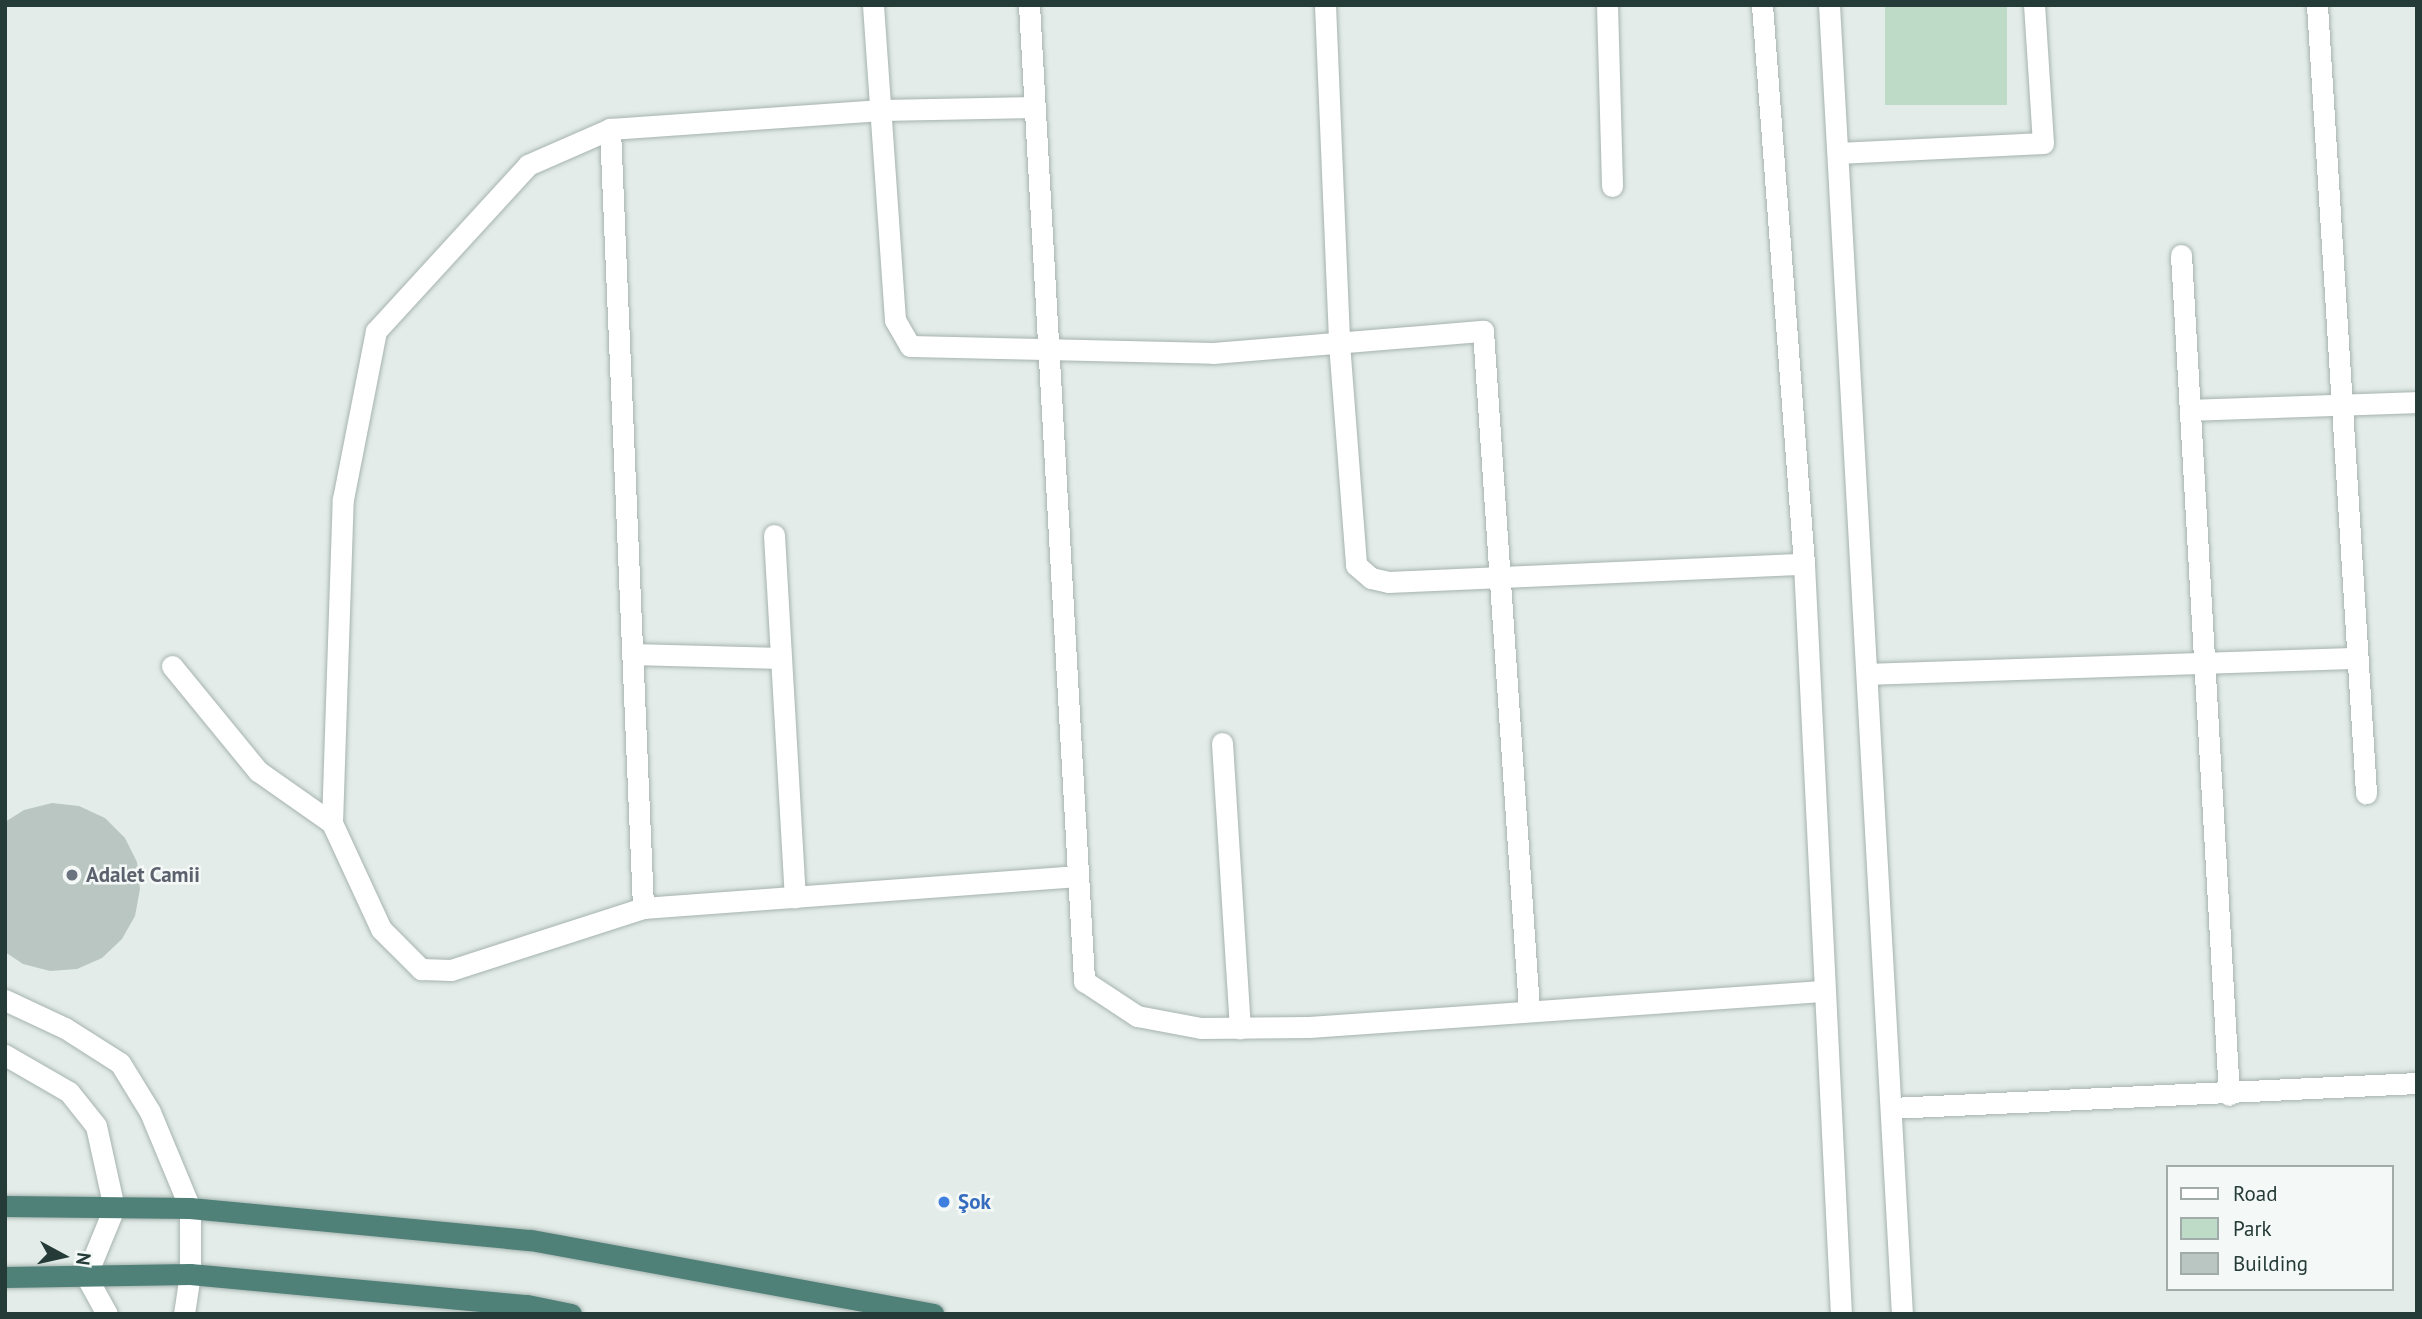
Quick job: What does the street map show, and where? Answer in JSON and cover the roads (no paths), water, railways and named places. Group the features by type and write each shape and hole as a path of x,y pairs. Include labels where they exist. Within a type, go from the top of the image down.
{"highway":[{"path":"5,1206 190,1208 531,1240 933,1314"},
{"path":"5,1277 190,1274 527,1305 571,1314"}],"street":[{"path":"873,5 895,320 910,346 1213,353 1483,331 1529,1010"},
{"path":"1029,5 1084,981 1137,1016 1201,1028 1309,1027 1822,991"},
{"path":"1325,5 1339,343 1356,565 1371,578 1388,582 1804,564"},
{"path":"1607,5 1612,186"},
{"path":"1762,5 1804,564 1822,991 1841,1314"},
{"path":"1829,5 1902,1314"},
{"path":"1838,153 2043,143 2034,5"},
{"path":"2317,5 2365,793"},
{"path":"1035,107 881,110 610,129 528,165 376,331 343,499 332,823 381,929 421,969 452,970 643,908 1078,876"},
{"path":"610,129 643,908"},
{"path":"2181,255 2229,1095"},
{"path":"2190,410 2342,408 2417,402"},
{"path":"774,535 795,897"},
{"path":"632,654 781,658"},
{"path":"1867,674 2357,658"},
{"path":"173,666 258,771 332,823"},
{"path":"1222,743 1240,1028"},
{"path":"5,1000 65,1028 120,1063 150,1112 190,1208 190,1274 184,1314"},
{"path":"5,1055 69,1092 96,1126 114,1208 86,1276 107,1314"},
{"path":"1891,1108 2229,1095 2417,1083"}],"place":[{"name":"Adalet Camii","path":"72,875"},
{"name":"Şok","path":"944,1202"}]}
